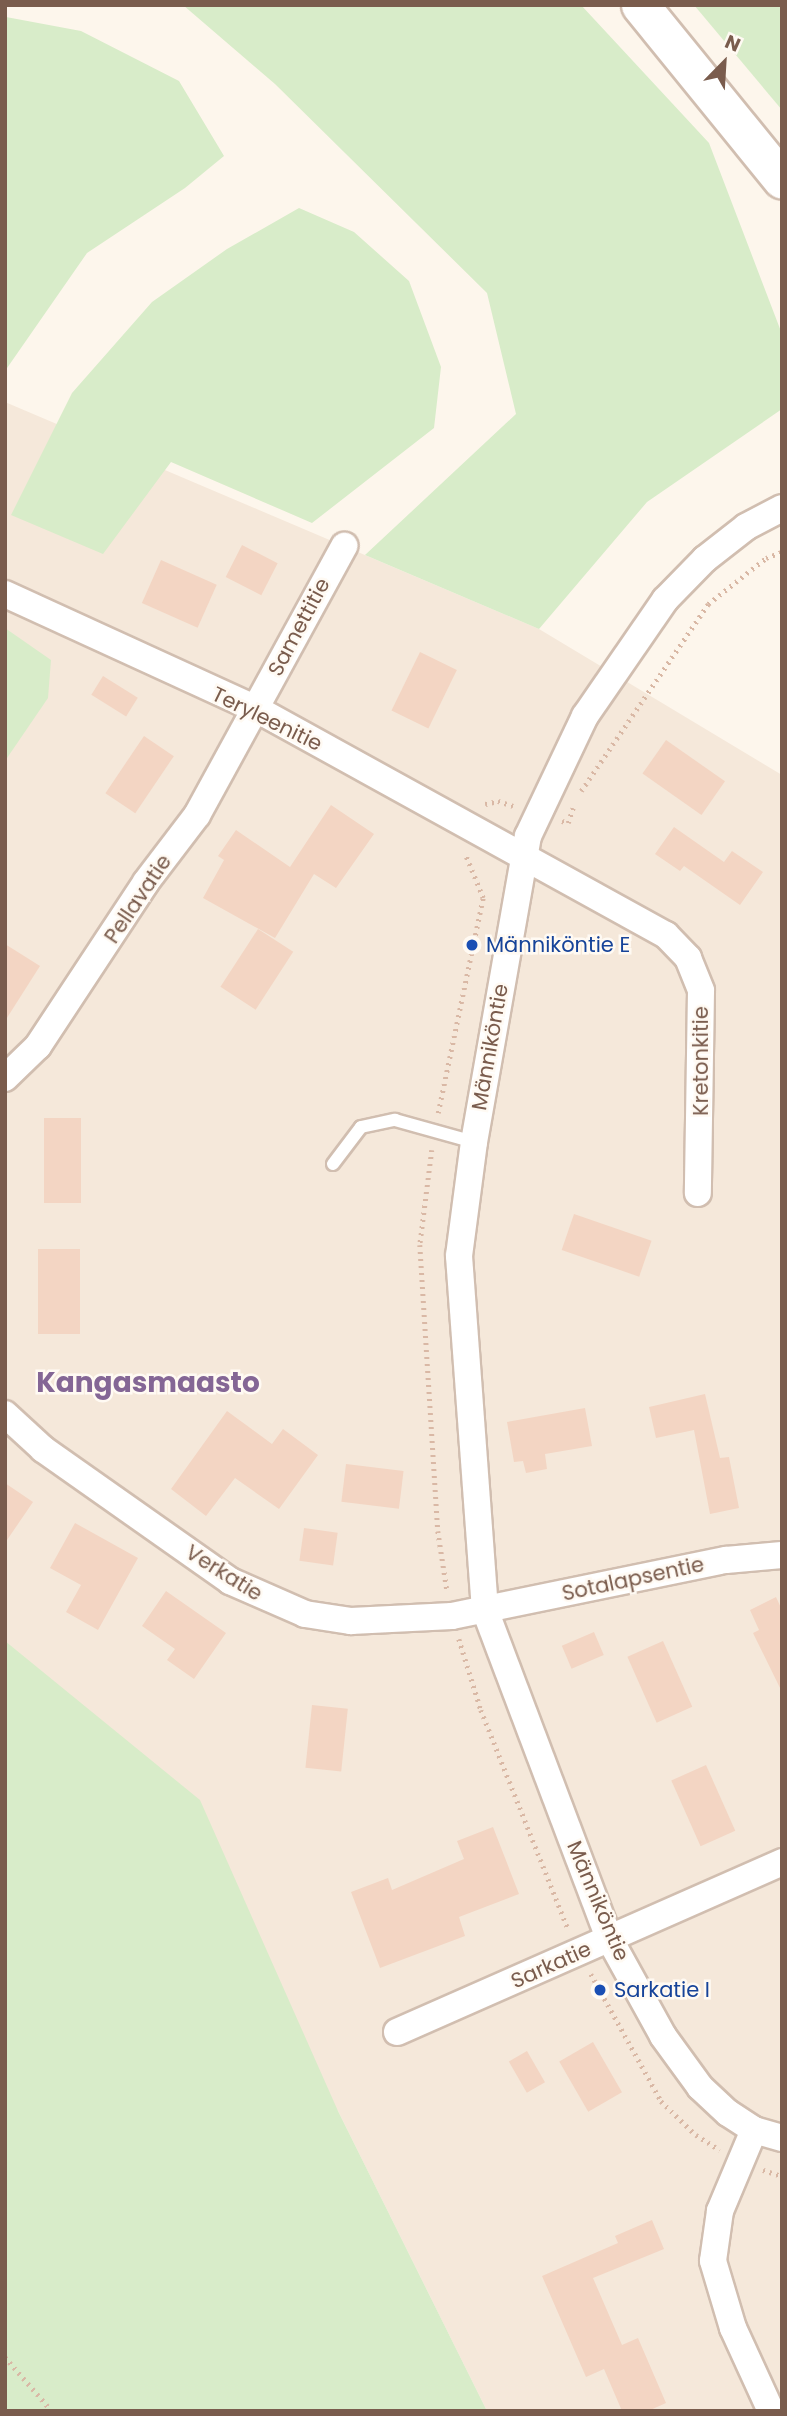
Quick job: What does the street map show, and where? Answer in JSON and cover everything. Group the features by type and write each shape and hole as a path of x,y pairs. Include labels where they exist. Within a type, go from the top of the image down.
{"street":[{"path":"640,5 782,180"},
{"name":"Männiköntie","path":"782,508 746,527 705,559 629,646 562,758 524,855 474,1142 459,1256 485,1610 609,1938 663,2036 700,2087 754,2130 782,2138"},
{"name":"Samettitie","path":"258,710 284,651 344,546"},
{"name":"Teryleenitie","path":"5,594 258,710 524,855"},
{"name":"Pellavatie","path":"5,1078 38,1046 92,969 146,882 197,815 258,710"},
{"name":"Kretonkitie","path":"524,855 623,907 666,935 688,958 701,991 698,1193"},
{"name":"Verkatie","path":"5,1414 43,1449 230,1581 273,1604 351,1621 485,1610"},
{"name":"Sotalapsentie","path":"485,1610 726,1560 782,1555"},
{"name":"Sarkatie","path":"397,2032 782,1862"},
{"path":"754,2130 720,2211 713,2261 733,2328 771,2411"}],"lane":[{"path":"333,1164 361,1127 395,1120 474,1142"}],"path":[{"path":"5,2357 52,2411"}],"shaded area":[{"path":"5,402 539,629 782,775 782,2411 487,2411 338,2111 5,1655"}],"green space":[{"path":"183,5 581,5 709,143 782,334 782,409 647,502 539,629 365,555 516,414 487,293 275,84"},
{"path":"694,5 782,5 782,110"},
{"path":"6,17 81,31 179,81 224,156 185,188 87,253 5,371"},
{"path":"299,208 354,232 409,281 441,367 434,428 312,523 171,462 103,554 11,515 72,393 152,302 227,249"},
{"path":"5,628 51,660 48,698 5,761"},
{"path":"5,1641 200,1800 338,2111 487,2411 5,2411"}],"building":[{"path":"242,545 278,563 261,595 226,577"},
{"path":"161,560 217,585 198,628 142,603"},
{"path":"420,652 457,670 428,728 392,710"},
{"path":"103,676 138,698 126,716 91,695"},
{"path":"144,736 174,756 135,813 105,793"},
{"path":"666,740 725,781 701,815 642,774"},
{"path":"331,805 374,834 336,888 314,874 275,938 203,898 224,860 218,856 236,830 290,867"},
{"path":"674,827 724,862 732,851 763,872 740,905 684,866 680,871 655,854"},
{"path":"258,929 293,952 256,1010 220,987"},
{"path":"5,944 40,966 5,1021"},
{"path":"44,1118 81,1118 81,1203 44,1203"},
{"path":"574,1214 652,1241 639,1277 562,1250"},
{"path":"38,1249 80,1249 80,1334 38,1334"},
{"path":"705,1394 720,1458 729,1457 739,1508 710,1514 694,1430 656,1438 649,1407"},
{"path":"585,1408 592,1446 545,1454 547,1469 526,1473 523,1461 514,1462 507,1422"},
{"path":"227,1411 272,1444 283,1429 318,1455 279,1509 235,1478 206,1516 171,1489"},
{"path":"346,1464 404,1471 399,1509 341,1502"},
{"path":"5,1483 33,1502 5,1543"},
{"path":"75,1523 138,1558 98,1630 66,1612 81,1585 50,1568"},
{"path":"304,1528 338,1533 333,1565 299,1561"},
{"path":"166,1591 226,1633 194,1679 167,1660 175,1649 142,1626"},
{"path":"776,1597 782,1610 782,1692 753,1633 759,1630 750,1610"},
{"path":"594,1632 604,1655 572,1669 562,1646"},
{"path":"663,1641 692,1707 657,1723 627,1657"},
{"path":"312,1705 348,1709 341,1771 305,1768"},
{"path":"706,1765 735,1831 701,1846 671,1780"},
{"path":"493,1827 519,1894 459,1917 465,1936 380,1968 351,1892 388,1878 392,1890 464,1859 457,1841"},
{"path":"593,2042 622,2092 588,2112 559,2062"},
{"path":"527,2051 545,2082 527,2093 509,2062"},
{"path":"652,2220 664,2249 593,2278 622,2345 638,2338 666,2403 648,2411 622,2411 604,2369 586,2377 542,2276 618,2243 615,2236"}],"place":[{"name":"Männiköntie E","path":"472,945"},
{"name":"Sarkatie I","path":"600,1990"}],"district":[{"name":"Kangasmaasto","path":"148,1383"}]}
